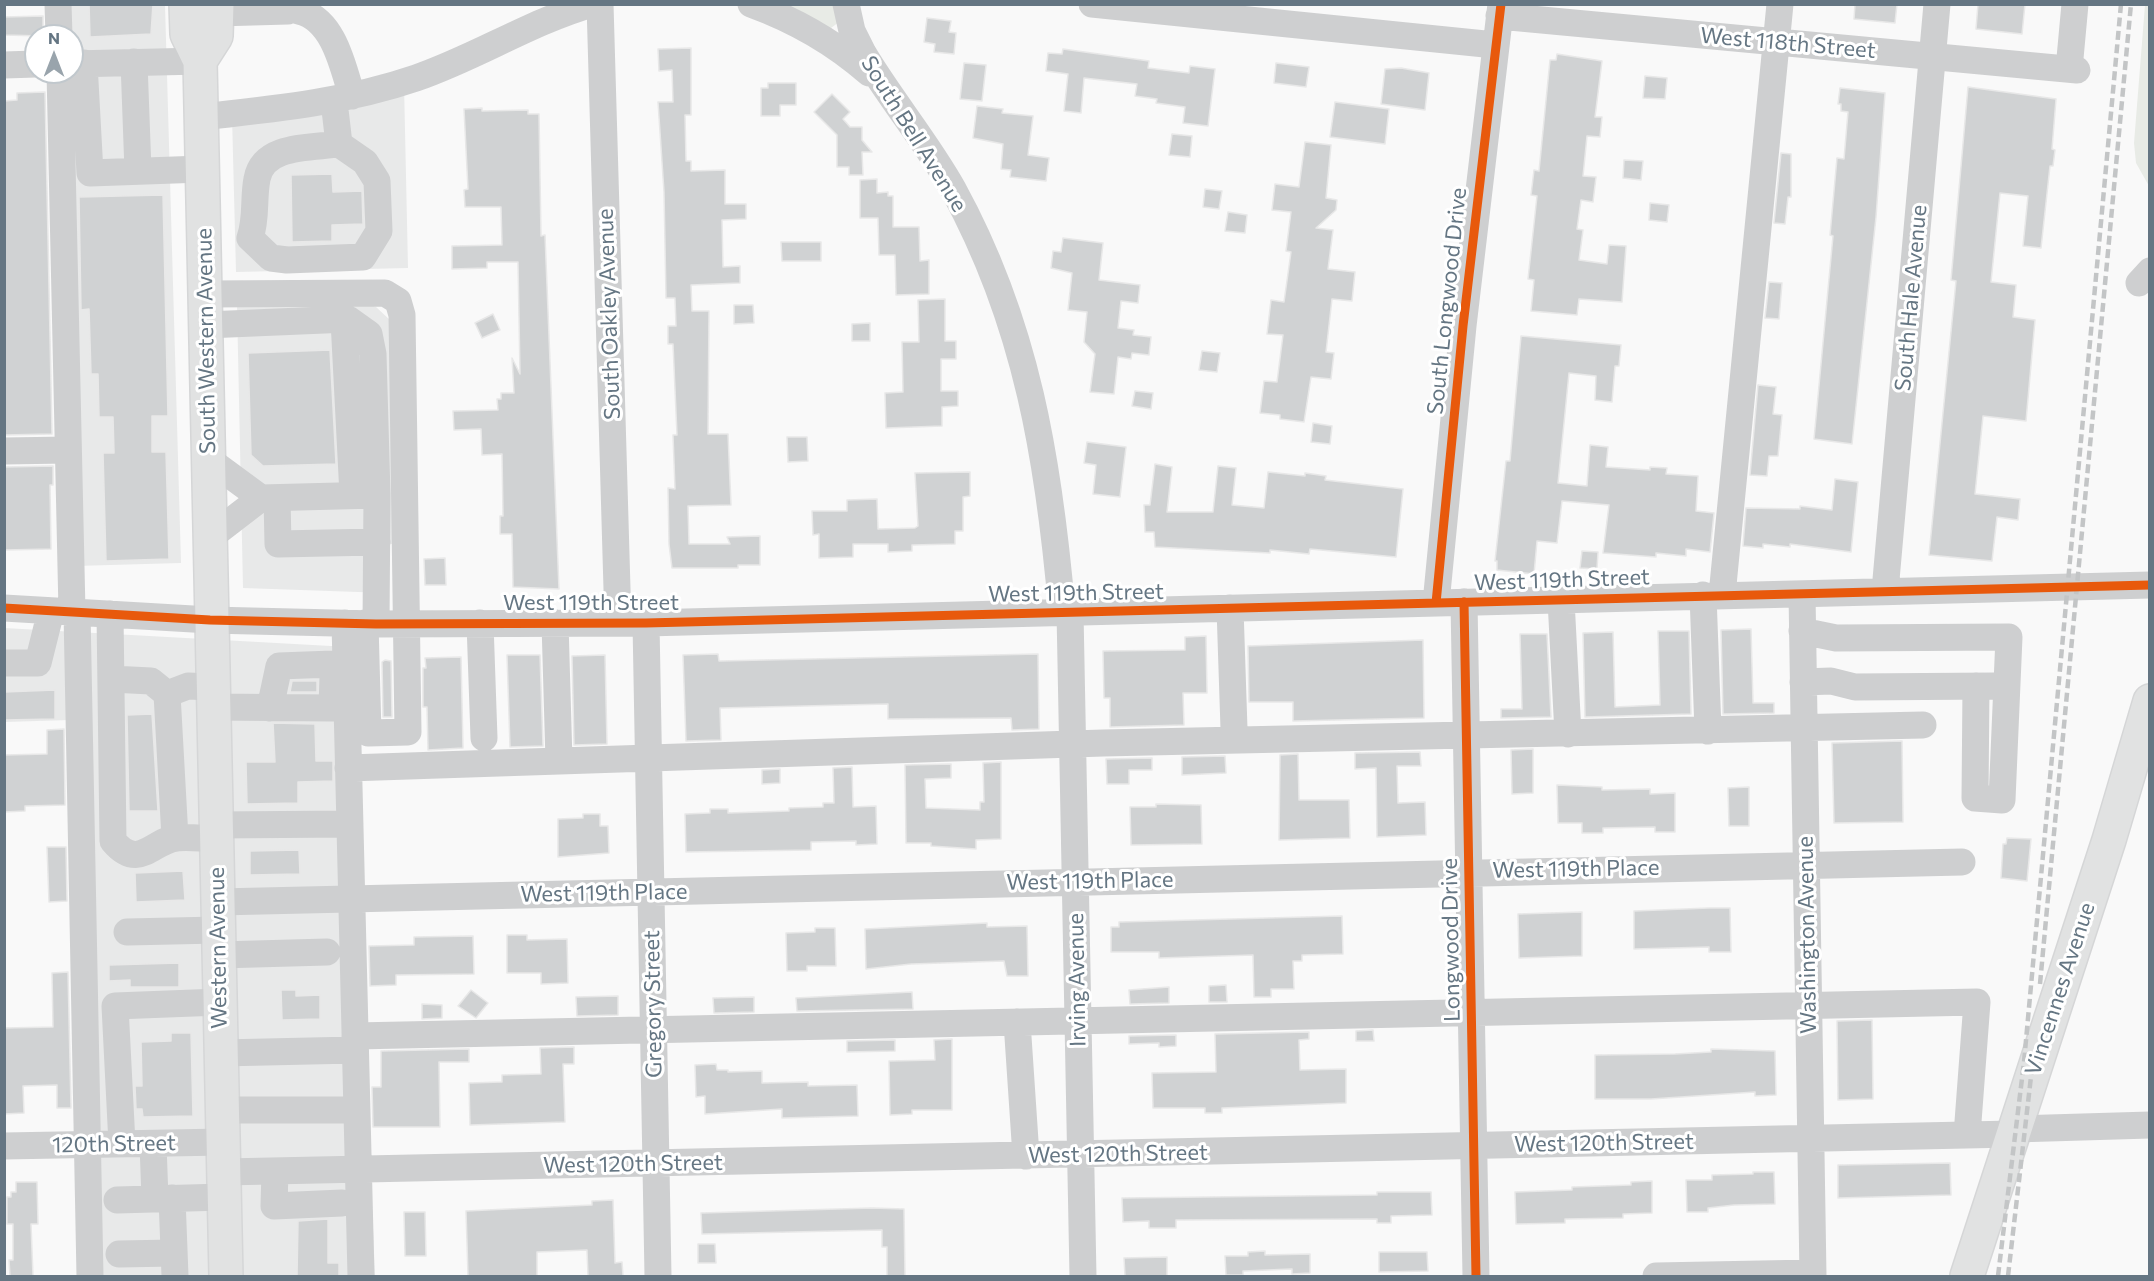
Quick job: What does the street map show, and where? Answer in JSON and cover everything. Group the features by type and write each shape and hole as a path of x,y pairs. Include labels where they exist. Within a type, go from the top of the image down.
{"main road":[{"name":"South Western Avenue","path":"186,4 187,34 200,61 210,620"},
{"path":"200,61 216,36 217,9"},
{"name":"Western Avenue","path":"210,620 226,1276"},
{"name":"Vincennes Avenue","path":"1967,1276 2109,840 2150,701"}],"street":[{"path":"58,4 59,24"},
{"path":"201,117 343,99 417,78 456,63 537,23 592,4"},
{"name":"South Oakley Avenue","path":"600,4 618,623"},
{"path":"751,4 820,36 848,55 882,84"},
{"name":"South Bell Avenue","path":"846,4 852,31 882,84 953,189 1011,316 1036,408 1045,456 1066,612"},
{"path":"1092,4 1495,45"},
{"path":"1708,731 1713,595 1780,4"},
{"name":"South Hale Avenue","path":"1885,591 1937,4"},
{"name":"West 118th Street","path":"1500,10 1776,42 2073,70 2075,4"},
{"path":"217,9 293,11 319,20 327,31 341,61 343,99 339,144"},
{"name":"South Longwood Drive","path":"1436,603 1463,326 1500,10"},
{"path":"84,65 200,61"},
{"path":"134,62 138,171"},
{"path":"4,65 24,64"},
{"path":"72,84 67,612 90,1276"},
{"path":"75,84 90,173 202,169"},
{"path":"339,144 365,162 377,181 379,231 363,257 287,260 271,258 250,238 256,222 256,179 261,166 272,154 339,144"},
{"path":"205,309 385,293 398,301 402,315 408,732 368,733 355,623"},
{"path":"205,309 348,319 369,334 371,344 365,495 377,542 355,623 348,768 357,1110 350,1170 342,1203 349,1276"},
{"path":"4,451 68,450"},
{"path":"208,459 269,498 278,544 377,542"},
{"path":"209,538 269,498 365,495"},
{"name":"West 119th Street","path":"4,608 210,620 355,623 646,623 2150,585"},
{"name":"Washington Avenue","path":"1802,594 1813,1275"},
{"path":"1561,600 1568,734"},
{"name":"Longwood Drive","path":"1464,602 1476,1276"},
{"path":"1230,608 1234,729"},
{"path":"4,663 38,663 67,612"},
{"name":"Irving Avenue","path":"1066,612 1073,744 1083,1276"},
{"path":"110,614 113,841 121,850 133,853 150,852 175,838 216,832 350,824"},
{"path":"167,694 188,686 212,697 270,708 332,708 333,664 355,623"},
{"path":"480,623 484,738"},
{"path":"555,623 559,761"},
{"name":"Gregory Street","path":"646,623 658,1276"},
{"path":"1802,631 1836,638 2009,638 2002,800 1975,798 1976,686"},
{"path":"1831,681 1836,638"},
{"path":"270,708 279,666 333,664"},
{"path":"111,679 151,681 167,694 175,838"},
{"path":"1803,682 1831,681 1855,687 2007,686"},
{"path":"348,768 1073,744 1923,725"},
{"name":"West 119th Place","path":"218,929 352,899 1962,862"},
{"path":"127,932 218,929 327,952"},
{"path":"122,1144 115,1006 220,1002"},
{"path":"221,1053 355,1043 653,1029 1977,1002 1967,1135"},
{"path":"1017,1022 1026,1155"},
{"path":"222,1110 357,1110"},
{"name":"West 120th Street","path":"224,1170 350,1170 1811,1139 1967,1135 2150,1125"},
{"path":"119,1254 175,1265 153,1144"},
{"name":"120th Street","path":"4,1146 153,1144 224,1170"},
{"path":"117,1200 164,1199 224,1170"},
{"path":"350,1170 361,1276"},
{"path":"275,1171 274,1206 342,1203"},
{"path":"1656,1276 1813,1275"}],"shaded area":[{"path":"62,5 165,5 181,563 75,566 72,84 84,84 84,24 68,24"},
{"path":"780,5 836,5 839,22 831,28 824,26"},
{"path":"2145,5 2150,5 2149,186 2136,163 2134,143"},
{"path":"404,84 408,268 236,272 232,116"},
{"path":"364,303 376,307 390,320 398,544 386,544 387,593 243,588 237,306"},
{"path":"4,628 349,647 375,1276 84,1276 70,720 5,722"}],"building":[{"path":"89,4 153,4 151,34 90,37"},
{"path":"1855,4 1897,4 1895,23 1854,19"},
{"path":"1978,4 2025,4 2022,34 1976,29"},
{"path":"43,16 43,24 24,24 24,36 4,35 4,17"},
{"path":"927,18 951,21 949,32 956,33 954,54 934,52 935,44 924,42"},
{"path":"691,48 691,115 685,115 686,161 691,161 691,171 725,170 725,204 746,204 746,219 722,220 723,267 740,266 740,283 691,285 692,311 709,311 708,434 728,434 731,505 688,506 689,544 730,544 727,537 760,536 760,565 738,565 738,568 672,568 669,544 668,488 675,489 673,435 677,435 673,344 668,344 668,326 676,326 675,298 666,298 664,192 658,102 673,102 672,70 659,71 658,49"},
{"path":"1063,49 1149,61 1148,68 1189,73 1190,66 1215,69 1208,126 1183,123 1185,107 1156,103 1157,99 1135,96 1137,84 1084,78 1081,113 1064,111 1068,74 1046,71 1048,53 1062,54"},
{"path":"1557,54 1602,61 1595,117 1602,117 1600,137 1587,136 1583,176 1596,177 1593,202 1581,200 1577,229 1583,230 1579,260 1607,264 1609,245 1626,246 1622,302 1579,299 1577,315 1531,311 1534,280 1528,279 1537,196 1531,195 1534,170 1539,171 1550,60 1556,60"},
{"path":"964,63 986,65 982,101 960,99"},
{"path":"1276,63 1309,67 1306,87 1274,83"},
{"path":"1401,68 1429,73 1425,110 1381,104 1385,69"},
{"path":"1645,76 1667,78 1665,99 1643,98"},
{"path":"768,83 796,83 796,105 780,105 780,116 761,116 761,88 768,88"},
{"path":"1968,87 2056,99 2052,149 2055,150 2053,166 2050,166 2041,248 2023,246 2028,196 2000,193 1991,282 2016,285 2013,317 2035,320 2026,421 1983,416 1975,494 2020,499 2018,520 1997,517 1992,561 1929,555 1956,281 1951,280"},
{"path":"1840,88 1885,93 1876,217 1852,444 1814,439 1833,236 1830,235 1837,158 1844,159 1848,112 1841,111 1841,104 1838,104"},
{"path":"45,92 52,434 4,435 4,101 17,100 17,93"},
{"path":"832,94 850,112 843,119 850,127 862,127 862,140 872,152 862,152 863,175 849,175 849,167 837,167 837,135 814,112"},
{"path":"1335,102 1389,109 1385,144 1330,137"},
{"path":"977,106 1003,109 1002,113 1033,116 1028,155 1049,158 1046,181 1010,177 1011,170 1001,169 1003,144 973,138"},
{"path":"482,108 482,111 528,110 528,114 539,114 541,236 545,235 559,589 513,587 512,534 500,534 500,516 503,516 502,454 482,455 481,429 454,430 453,411 498,410 497,399 501,399 501,393 514,393 512,358 520,374 518,262 487,262 487,268 452,269 452,246 502,245 501,207 465,207 464,190 468,189 464,109"},
{"path":"1172,134 1192,136 1190,157 1169,155"},
{"path":"1305,142 1331,145 1326,198 1337,200 1336,210 1316,228 1333,230 1328,269 1355,272 1352,301 1332,299 1326,352 1334,353 1331,379 1311,377 1304,422 1280,419 1280,415 1260,413 1264,381 1277,382 1283,335 1267,334 1271,300 1284,302 1291,252 1286,251 1291,212 1272,210 1275,184 1299,187"},
{"path":"1781,153 1791,154 1791,197 1788,197 1785,224 1774,223"},
{"path":"1624,160 1643,161 1641,180 1623,178"},
{"path":"332,174 333,192 362,191 363,224 332,225 332,241 292,242 291,175"},
{"path":"877,179 877,193 888,192 888,196 893,196 893,227 919,227 920,261 929,260 929,294 896,295 895,255 879,255 878,218 860,218 860,180"},
{"path":"1205,189 1222,191 1219,209 1203,207"},
{"path":"163,195 168,416 152,416 152,452 166,452 169,559 106,561 103,453 114,453 113,417 99,417 98,374 91,374 89,309 81,310 79,197"},
{"path":"1650,203 1669,205 1667,222 1649,220"},
{"path":"1228,212 1247,215 1245,233 1225,231"},
{"path":"1063,238 1103,243 1099,280 1140,285 1138,303 1121,301 1118,328 1134,330 1133,335 1151,337 1149,355 1132,353 1131,359 1118,357 1114,394 1090,392 1095,354 1084,342 1087,312 1068,310 1072,273 1051,268 1053,251 1061,252"},
{"path":"781,242 821,242 821,261 782,261"},
{"path":"1769,282 1782,283 1779,319 1765,318"},
{"path":"945,299 945,341 956,341 956,359 941,359 941,391 958,391 958,406 942,407 942,426 886,428 885,393 903,392 902,342 919,342 918,300"},
{"path":"734,305 753,305 754,323 734,324"},
{"path":"493,314 500,330 482,338 475,323"},
{"path":"870,323 870,341 852,341 852,324"},
{"path":"1521,336 1621,345 1619,366 1615,366 1612,402 1595,400 1596,376 1569,373 1558,483 1587,486 1590,445 1608,447 1606,467 1650,470 1650,467 1667,468 1666,474 1698,476 1696,511 1714,513 1710,552 1686,549 1686,556 1656,553 1656,557 1603,553 1609,505 1562,501 1557,543 1537,541 1534,574 1497,570 1497,561 1495,561 1506,461 1510,461"},
{"path":"330,350 336,464 263,466 251,455 248,353"},
{"path":"1202,351 1220,353 1217,372 1199,370"},
{"path":"1758,385 1776,387 1773,414 1782,415 1778,456 1769,456 1767,476 1750,475"},
{"path":"1135,391 1153,393 1151,409 1132,406"},
{"path":"1313,423 1332,426 1330,444 1311,442"},
{"path":"787,437 807,437 808,461 788,462"},
{"path":"1087,442 1126,447 1120,497 1093,494 1096,465 1084,463"},
{"path":"1155,464 1172,467 1167,512 1213,512 1218,466 1236,468 1232,505 1264,508 1268,472 1305,476 1305,473 1326,476 1325,480 1403,489 1396,557 1310,549 1309,554 1270,550 1270,553 1155,547 1154,532 1145,532 1144,505 1150,505"},
{"path":"53,466 53,485 50,485 51,549 4,550 4,467"},
{"path":"970,472 970,496 963,497 963,531 955,531 955,544 912,545 912,551 888,552 888,544 853,544 853,557 819,558 819,534 813,535 812,511 847,511 847,500 877,499 878,529 915,528 918,526 915,473"},
{"path":"1835,479 1858,482 1851,552 1790,544 1790,547 1763,544 1763,548 1743,546 1746,508 1800,509 1800,506 1832,510"},
{"path":"1582,551 1598,552 1597,569 1580,568"},
{"path":"445,558 446,585 425,585 424,559"},
{"path":"1751,629 1753,703 1774,703 1774,713 1723,714 1721,630"},
{"path":"1658,631 1689,631 1691,714 1585,717 1583,633 1613,632 1615,707 1660,705"},
{"path":"1520,634 1547,634 1551,717 1501,718 1501,709 1522,709"},
{"path":"1206,636 1207,693 1183,693 1184,725 1110,727 1110,698 1104,698 1103,651 1185,650 1185,637"},
{"path":"1423,640 1424,718 1293,721 1293,702 1249,702 1248,646"},
{"path":"718,654 719,661 1038,654 1039,729 1012,730 1011,718 888,719 888,704 720,708 721,740 686,741 683,655"},
{"path":"507,655 540,655 543,746 510,747"},
{"path":"605,655 607,744 574,745 572,656"},
{"path":"461,657 463,748 428,750 427,707 423,707 425,658"},
{"path":"391,661 392,717 383,717 382,662"},
{"path":"292,681 317,681 317,692 290,692"},
{"path":"55,690 55,719 4,720 4,692"},
{"path":"152,714 158,811 129,811 127,715"},
{"path":"273,723 315,724 316,761 333,761 333,781 298,782 298,803 247,804 246,762 275,762"},
{"path":"64,729 65,805 25,806 25,811 4,812 4,755 47,754 47,730"},
{"path":"1902,741 1903,822 1834,823 1832,743"},
{"path":"1533,749 1533,793 1512,794 1511,750"},
{"path":"1420,752 1421,766 1397,766 1398,803 1425,802 1426,835 1377,837 1376,768 1355,769 1355,753"},
{"path":"1298,754 1299,800 1349,800 1350,838 1279,840 1280,755"},
{"path":"1225,756 1226,773 1182,775 1182,757"},
{"path":"1152,758 1152,770 1129,770 1129,784 1107,784 1106,759"},
{"path":"1001,762 1001,839 976,840 976,849 931,846 931,843 906,843 905,765 951,764 951,778 925,779 926,808 980,810 980,802 984,802 983,763"},
{"path":"852,767 853,807 876,806 877,844 856,845 856,841 811,842 811,850 686,852 685,814 710,813 710,809 728,809 728,813 789,811 789,808 823,807 823,803 834,803 833,768"},
{"path":"780,769 780,783 762,784 762,770"},
{"path":"1557,785 1602,787 1602,790 1650,789 1650,794 1675,793 1675,832 1655,832 1655,827 1603,828 1603,833 1582,833 1582,823 1558,823"},
{"path":"1749,787 1749,826 1729,826 1728,788"},
{"path":"1156,804 1201,805 1202,844 1131,845 1130,807 1156,807"},
{"path":"583,814 600,814 600,826 608,826 609,853 558,857 558,819 583,818"},
{"path":"2007,838 2031,839 2027,881 2001,878 2003,844 2006,844"},
{"path":"47,847 66,847 67,901 49,902"},
{"path":"299,850 300,874 250,875 250,851"},
{"path":"183,871 185,900 136,902 135,873"},
{"path":"1730,908 1731,952 1709,952 1709,947 1634,949 1634,911"},
{"path":"1582,912 1582,956 1519,958 1518,914"},
{"path":"1342,916 1343,954 1302,955 1302,961 1293,961 1294,989 1271,989 1271,997 1254,997 1253,955 1159,958 1159,952 1111,952 1111,927 1119,927 1119,922"},
{"path":"987,923 987,927 1027,926 1028,976 1007,976 1004,961 911,964 866,969 865,929"},
{"path":"815,928 835,928 836,966 807,966 807,971 787,971 786,933 815,932"},
{"path":"507,935 527,935 527,940 567,939 568,983 541,984 541,973 507,973"},
{"path":"473,936 474,974 396,975 396,985 370,986 369,946 414,945 414,937"},
{"path":"179,963 179,987 130,987 130,980 109,981 109,965"},
{"path":"68,972 71,1108 57,1108 57,1085 23,1086 24,1113 4,1114 4,1028 53,1027 52,973"},
{"path":"1226,985 1227,1002 1209,1002 1209,986"},
{"path":"1169,987 1169,1003 1130,1004 1129,990"},
{"path":"281,990 296,990 296,996 320,995 320,1019 282,1020"},
{"path":"471,990 488,1003 476,1018 458,1006"},
{"path":"912,992 913,1009 797,1011 796,998"},
{"path":"618,996 618,1015 577,1016 576,997"},
{"path":"754,997 754,1012 714,1013 713,998"},
{"path":"422,1004 442,1005 442,1018 422,1019"},
{"path":"1872,1020 1873,1099 1838,1100 1837,1021"},
{"path":"1373,1030 1374,1041 1356,1041 1356,1031"},
{"path":"1309,1032 1309,1039 1299,1040 1300,1070 1346,1069 1346,1103 1222,1108 1222,1113 1205,1113 1205,1108 1153,1108 1152,1073 1216,1072 1215,1034"},
{"path":"171,1033 191,1033 193,1116 143,1117 142,1109 136,1109 135,1086 142,1086 141,1042 171,1041"},
{"path":"1176,1035 1176,1046 1159,1047 1159,1043 1129,1044 1129,1036"},
{"path":"952,1039 952,1110 912,1110 912,1114 890,1115 889,1061 935,1060 934,1040"},
{"path":"895,1040 895,1051 847,1052 847,1041"},
{"path":"574,1047 574,1064 563,1064 565,1122 470,1125 469,1083 502,1082 502,1075 541,1074 540,1048"},
{"path":"469,1049 469,1062 439,1062 440,1127 373,1127 372,1087 381,1087 381,1051"},
{"path":"1711,1049 1775,1051 1776,1095 1755,1096 1755,1092 1651,1099 1595,1099 1595,1055 1675,1054 1711,1052"},
{"path":"716,1064 717,1070 728,1070 728,1072 762,1071 762,1083 808,1082 808,1086 857,1085 858,1116 782,1118 782,1109 705,1114 705,1096 696,1097 695,1065"},
{"path":"1950,1163 1951,1195 1838,1198 1838,1165"},
{"path":"1753,1172 1774,1172 1775,1204 1734,1205 1708,1208 1708,1212 1687,1212 1686,1180 1712,1180 1712,1175 1753,1174"},
{"path":"1652,1181 1652,1213 1623,1214 1623,1218 1565,1219 1565,1223 1516,1224 1515,1192 1572,1190 1572,1187 1631,1185 1631,1182"},
{"path":"16,1182 37,1182 38,1224 31,1224 33,1276 10,1276 9,1260 13,1260 13,1224 7,1224 7,1197 11,1197 11,1192 16,1192"},
{"path":"1377,1192 1431,1192 1432,1215 1391,1216 1391,1223 1377,1223 1377,1219 1176,1220 1176,1228 1149,1228 1149,1221 1123,1222 1122,1198 1377,1195"},
{"path":"613,1200 615,1263 622,1262 623,1276 588,1276 587,1250 537,1252 537,1276 468,1276 466,1211 592,1205 592,1201"},
{"path":"904,1209 905,1276 887,1276 887,1247 882,1247 882,1230 702,1234 701,1213"},
{"path":"404,1212 425,1212 426,1256 405,1256"},
{"path":"328,1219 328,1263 339,1263 339,1276 297,1276 298,1221"},
{"path":"698,1244 715,1244 716,1263 698,1263"},
{"path":"1265,1251 1265,1255 1310,1254 1310,1273 1292,1274 1292,1269 1243,1271 1243,1275 1226,1275 1225,1256 1248,1256 1248,1252"},
{"path":"1379,1252 1427,1252 1428,1271 1379,1272"},
{"path":"1167,1257 1167,1276 1125,1276 1124,1258"}],"railway":[{"path":"1998,1276 2024,1062 2121,4"},
{"path":"2040,984 2131,4"},
{"path":"2008,1276 2032,1068"}],"cycle path":[{"path":"1436,603 1463,326 1501,4"},
{"path":"4,608 210,620 376,624 646,623 2150,585"},
{"path":"1464,602 1476,1276"}]}
